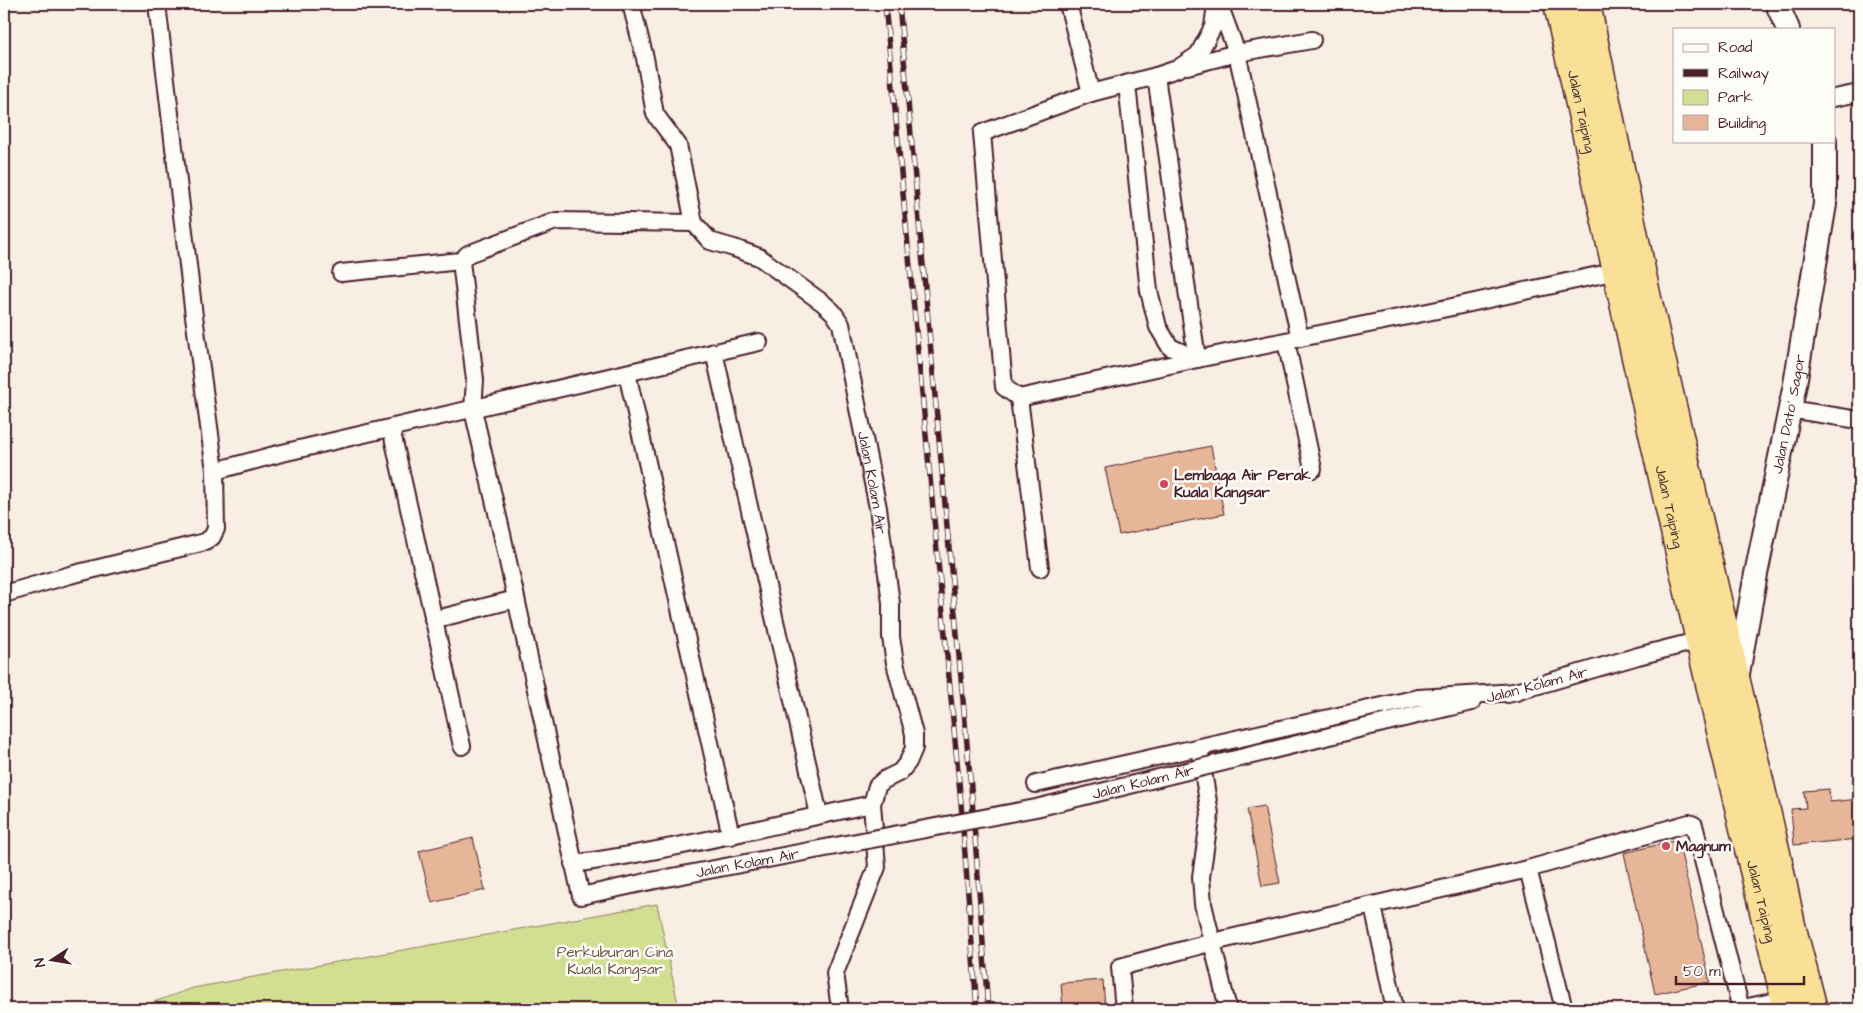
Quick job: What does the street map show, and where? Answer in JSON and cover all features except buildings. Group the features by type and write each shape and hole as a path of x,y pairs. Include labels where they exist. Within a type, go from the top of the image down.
{"highway":[{"name":"Jalan Taiping","path":"1558,4 1701,640 1799,1003"},
{"name":"Jalan Taiping","path":"1586,4 1646,294 1777,858 1791,925 1799,1003"},
{"path":"1617,271 1626,250 1630,216"},
{"path":"1701,640 1715,592"}],"main road":[{"path":"1777,4 1788,28"},
{"name":"Jalan Dato' Sagor","path":"1736,684 1789,410 1825,204 1825,142"}],"street":[{"path":"4,594 70,575 205,542 212,537 216,529 215,471 194,316 157,4"},
{"path":"341,273 461,261 468,254 556,221 694,222 678,145 655,114 645,58 631,4"},
{"path":"1068,4 1091,93"},
{"path":"1217,4 1237,54 1293,340 1312,469"},
{"path":"1177,68 1198,55 1213,26 1217,4"},
{"path":"1312,40 1237,54 1177,68 1156,76 1091,93 982,132 1004,387 1019,398 1037,396 1197,359 1617,271"},
{"path":"1156,76 1197,359"},
{"path":"1127,84 1149,291 1158,327 1170,347 1197,359"},
{"path":"1836,98 1859,93"},
{"name":"Jalan Kolam Air","path":"694,222 710,241 758,257 823,303 841,324 878,508 891,603 891,637 895,664 914,734 914,748 908,762 900,772 877,786 872,804"},
{"path":"461,261 475,380 473,410 573,864 622,857 731,836 872,804 877,867 835,973 840,1009"},
{"path":"215,471 278,454 759,342"},
{"path":"714,352 820,815"},
{"path":"627,373 731,836"},
{"path":"1019,398 1040,568"},
{"path":"1789,410 1859,420"},
{"path":"391,428 462,746"},
{"path":"433,620 516,599"},
{"name":"Jalan Kolam Air","path":"573,864 581,896 1036,808 1517,692 1638,656 1701,640"},
{"path":"1036,784 1418,698 1517,692"},
{"path":"1199,747 1210,814 1201,877 1203,904 1228,1009"},
{"path":"1124,1009 1120,967 1213,942 1528,869 1690,823 1694,825 1740,1009 1799,1003"},
{"path":"1528,869 1564,1009"},
{"path":"1373,906 1395,1009"}],"green space":[{"name":"Perkuburan Cina Kuala Kangsar","path":"657,904 679,1009 134,1009 193,988"}],"railway":[{"path":"885,4 961,803 977,1009"},
{"path":"899,4 972,798 988,1009"}],"place":[{"name":"Lembaga Air Perak Kuala Kangsar","path":"1164,484"},
{"name":"Magnum","path":"1666,846"}]}
